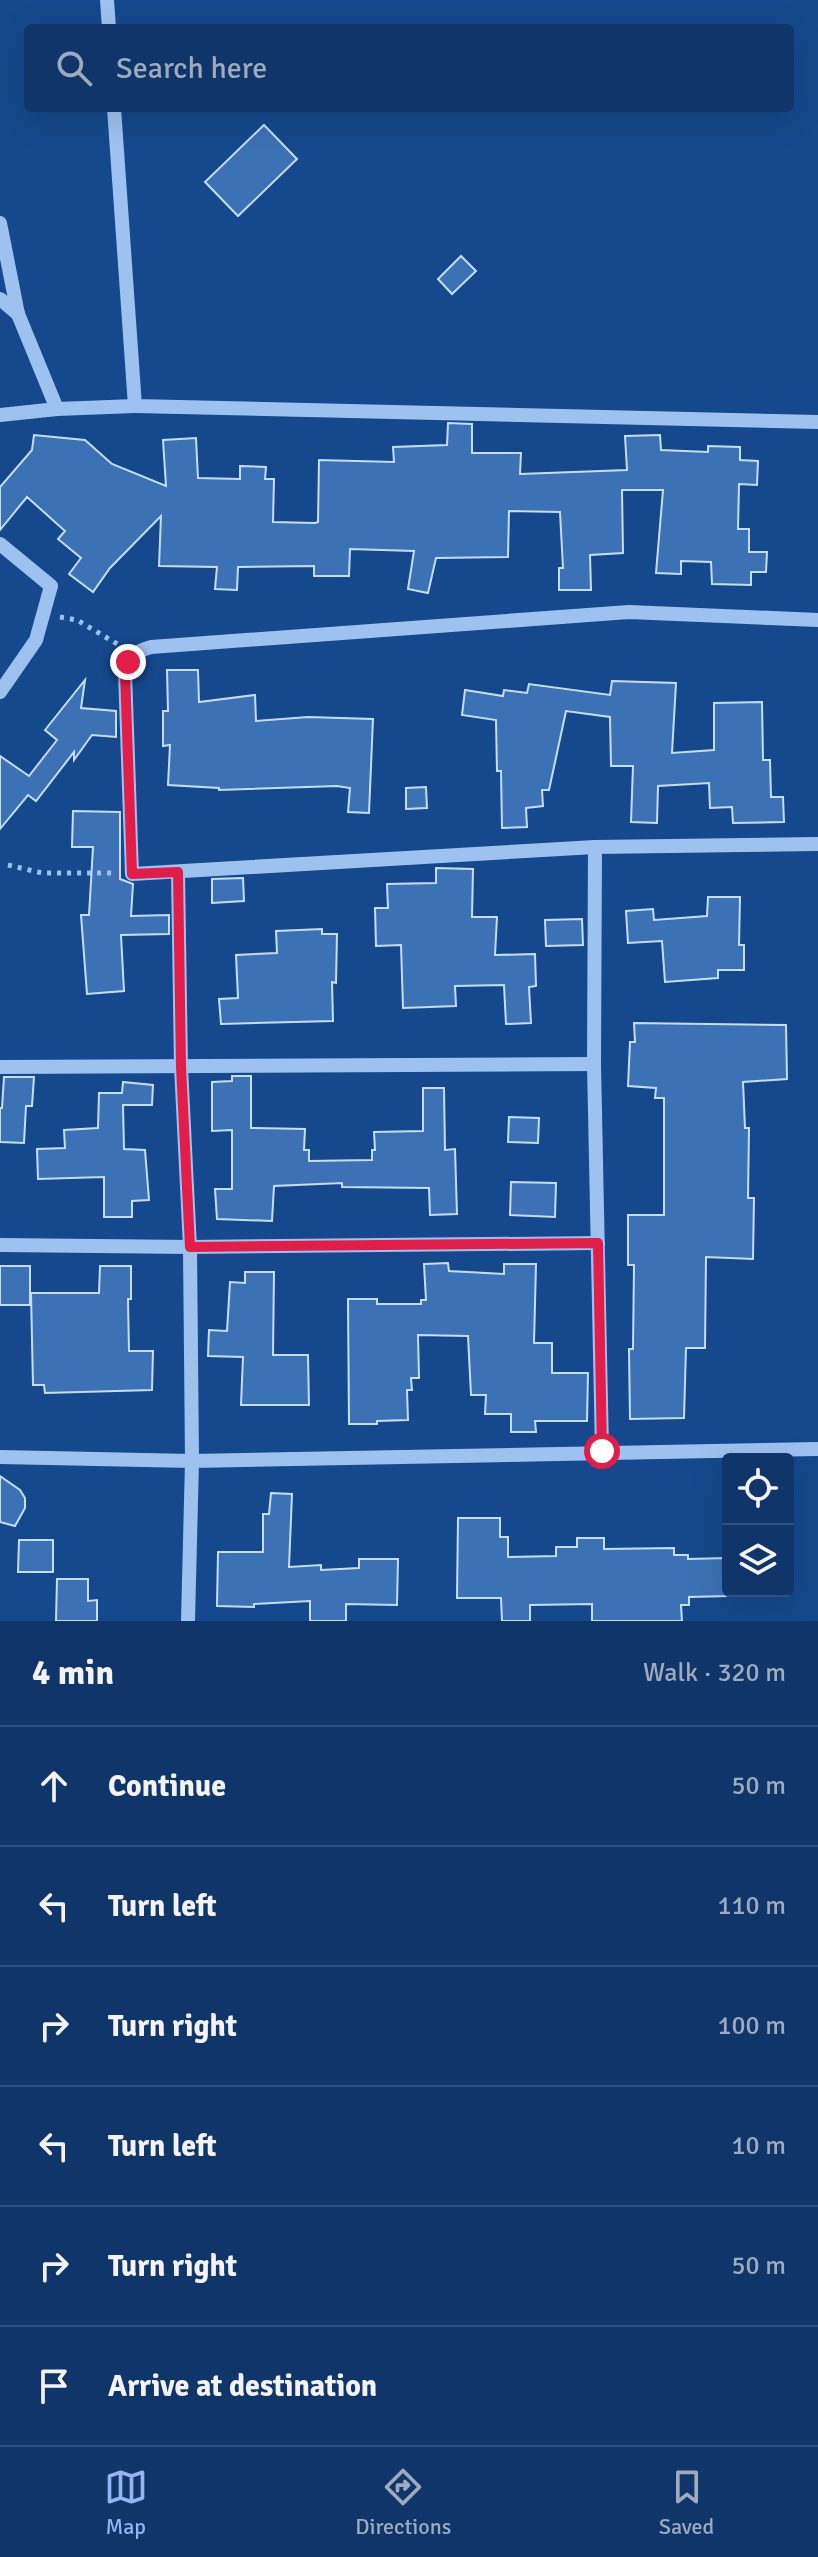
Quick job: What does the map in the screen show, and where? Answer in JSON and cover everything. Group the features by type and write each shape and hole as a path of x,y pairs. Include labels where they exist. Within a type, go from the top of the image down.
{"street":[{"path":"107,0 109,24"},
{"path":"114,112 135,406"},
{"path":"0,223 18,314 57,409"},
{"path":"0,299 18,314"},
{"path":"0,415 135,406 818,422"},
{"path":"0,544 51,586 36,640 0,692"},
{"path":"818,620 629,612 151,647 135,653 125,672 132,874 595,847 818,844"},
{"path":"595,847 594,1064 602,1451"},
{"path":"178,872 181,1067 190,1247 192,1461 188,1621"},
{"path":"0,1067 594,1064"},
{"path":"0,1245 190,1247 598,1243"},
{"path":"0,1457 192,1461 818,1449"}],"path":[{"path":"51,586 59,617 77,620 135,653"},
{"path":"8,865 42,873 132,874"}],"building":[{"path":"264,125 297,159 238,216 205,182"},
{"path":"461,256 476,271 452,294 438,279"},
{"path":"448,423 472,424 472,453 521,453 520,474 627,470 625,436 660,435 661,450 708,452 708,446 740,447 740,460 758,461 757,485 739,484 738,529 749,529 749,552 767,552 766,572 751,572 751,585 712,584 711,562 681,561 681,574 656,573 663,490 622,490 623,553 590,555 591,590 559,590 559,568 563,568 560,512 509,511 508,557 436,558 428,593 408,589 414,551 350,549 349,576 314,576 314,566 238,567 237,590 215,589 217,567 159,566 161,516 110,568 93,592 69,574 81,558 58,539 65,531 27,497 0,530 0,487 32,450 34,435 85,440 112,464 166,486 163,440 196,438 198,478 240,479 240,466 266,467 265,479 274,479 273,522 315,523 318,522 319,460 394,462 393,447 447,445"},
{"path":"167,670 198,670 199,702 255,695 256,721 308,717 373,719 369,813 348,812 350,788 337,786 219,790 168,785 170,745 163,746 163,711 168,711"},
{"path":"85,680 81,708 116,711 116,737 92,735 74,760 74,752 36,801 28,795 0,829 0,756 29,776 57,740 45,730"},
{"path":"612,681 676,683 672,753 714,750 714,703 762,702 763,760 770,760 771,797 783,797 784,822 733,823 732,807 710,808 709,783 658,786 657,823 631,822 633,766 611,766 610,717 566,711 549,790 542,790 543,806 526,808 527,827 502,828 496,720 462,715 465,690 503,696 504,690 527,693 529,684 610,695"},
{"path":"426,787 427,808 406,809 406,788"},
{"path":"73,811 120,812 120,879 133,884 131,916 169,915 169,934 121,935 124,991 87,994 81,915 89,915 93,847 72,847"},
{"path":"436,868 473,869 472,917 497,917 495,955 535,954 536,986 529,987 531,1023 506,1024 504,985 455,986 456,1006 403,1008 401,945 376,946 375,908 388,908 387,884 436,883"},
{"path":"243,878 244,901 212,903 212,879"},
{"path":"708,897 740,897 739,945 744,945 744,970 718,970 718,978 665,982 662,941 628,943 626,911 653,909 654,920 707,916"},
{"path":"582,919 583,945 546,946 545,920"},
{"path":"322,929 322,934 337,934 336,983 332,982 333,1021 221,1024 219,999 238,998 236,955 277,953 276,931"},
{"path":"634,1023 786,1025 787,1079 743,1082 745,1128 749,1128 748,1198 754,1198 753,1259 706,1257 705,1348 686,1348 684,1418 630,1419 629,1349 633,1349 634,1265 628,1265 628,1215 664,1215 664,1098 655,1098 656,1088 628,1086 630,1042 635,1042"},
{"path":"232,1076 251,1076 251,1128 305,1129 304,1150 309,1150 309,1161 372,1160 374,1132 423,1131 423,1088 444,1088 445,1150 455,1149 457,1214 430,1215 429,1188 342,1187 342,1183 274,1186 272,1221 217,1219 215,1189 232,1189 232,1130 212,1131 212,1082 232,1081"},
{"path":"4,1077 34,1077 32,1106 26,1106 24,1143 0,1142"},
{"path":"123,1082 153,1085 152,1105 123,1105 124,1149 145,1150 149,1200 132,1201 132,1217 104,1217 104,1177 38,1179 37,1149 65,1148 64,1130 98,1128 99,1093 122,1093"},
{"path":"509,1117 539,1118 538,1143 508,1142"},
{"path":"511,1182 556,1183 555,1217 510,1215"},
{"path":"448,1263 449,1271 504,1274 504,1264 536,1264 534,1343 552,1343 552,1373 588,1373 587,1421 535,1421 536,1432 511,1432 511,1414 485,1414 486,1395 471,1395 468,1336 418,1335 419,1378 411,1378 412,1390 407,1390 408,1420 349,1424 348,1299 377,1299 377,1304 421,1304 421,1300 426,1300 424,1264"},
{"path":"0,1266 30,1266 30,1305 0,1305"},
{"path":"100,1266 131,1266 129,1351 153,1351 152,1390 45,1393 44,1385 33,1385 31,1293 99,1293"},
{"path":"245,1272 274,1272 273,1355 308,1355 309,1405 241,1405 243,1357 208,1356 209,1330 227,1331 230,1282 245,1283"},
{"path":"0,1476 20,1490 25,1498 25,1508 15,1526 0,1522"},
{"path":"271,1493 292,1494 289,1567 321,1565 321,1570 359,1568 359,1559 398,1559 397,1605 346,1604 346,1621 310,1621 310,1601 254,1604 254,1607 217,1606 218,1552 263,1552 263,1514 269,1514"},
{"path":"458,1518 500,1518 500,1537 508,1537 508,1557 556,1556 556,1547 577,1547 577,1538 604,1538 604,1549 674,1548 674,1555 688,1555 688,1559 722,1558 722,1596 689,1597 689,1605 681,1605 682,1621 592,1621 592,1604 530,1605 530,1621 502,1621 501,1598 457,1598"},
{"path":"19,1540 53,1540 53,1572 18,1572"},
{"path":"57,1579 88,1579 88,1601 97,1600 97,1621 56,1621"}],"route":[{"path":"128,662 125,672 132,874 178,872 181,1067 190,1247 598,1243 602,1451"}]}
